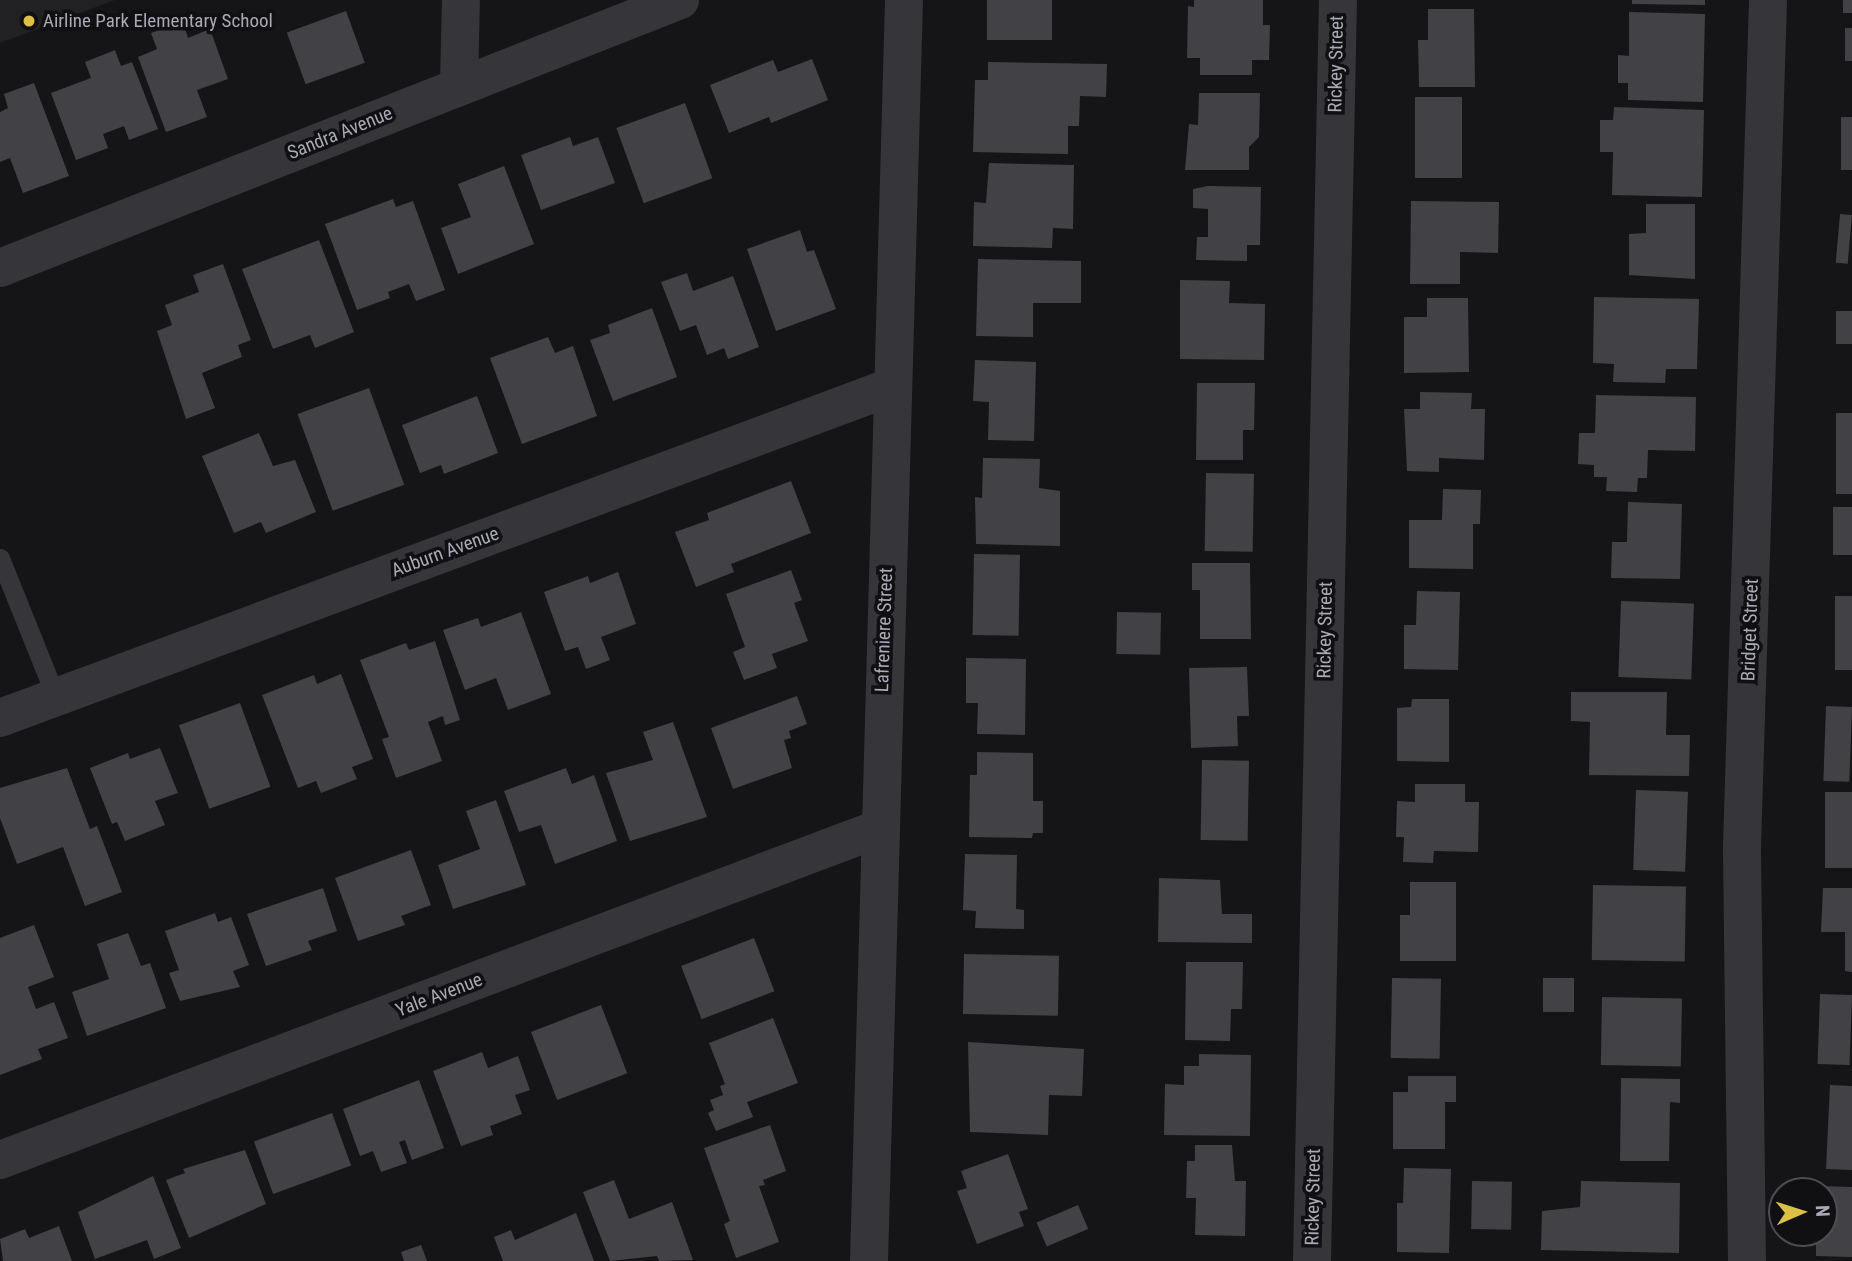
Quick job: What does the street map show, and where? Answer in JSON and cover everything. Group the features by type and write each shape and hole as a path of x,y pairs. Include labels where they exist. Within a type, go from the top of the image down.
{"street":[{"path":"459,85 461,0"},
{"name":"Sandra Avenue","path":"0,268 680,0"},
{"name":"Lafreniere Street","path":"869,1261 878,829 904,0"},
{"name":"Rickey Street","path":"1312,1261 1338,0"},
{"name":"Bridget Street","path":"1747,1261 1742,846 1768,0"},
{"name":"Auburn Avenue","path":"0,718 891,387"},
{"name":"Yale Avenue","path":"0,1160 878,829"}],"lane":[{"path":"0,558 56,697"}],"shaded area":[{"name":"Airline Park Elementary School","path":"0,0 115,0 0,43"}],"building":[{"path":"987,0 1052,0 1052,40 987,40"},
{"path":"1194,0 1263,0 1263,25 1270,25 1269,60 1252,60 1252,75 1200,75 1200,58 1187,58 1188,6 1194,7"},
{"path":"1632,0 1705,0 1705,5 1632,4"},
{"path":"1843,0 1852,0 1852,13 1843,13"},
{"path":"1428,9 1474,9 1475,87 1419,87 1418,40 1428,40"},
{"path":"346,11 365,63 306,84 287,33"},
{"path":"1629,12 1705,14 1703,102 1628,100 1628,83 1618,83 1618,55 1629,56"},
{"path":"183,22 188,38 210,29 228,79 197,90 207,117 166,132 138,57 157,49 151,33"},
{"path":"1845,28 1852,28 1852,61 1845,61"},
{"path":"115,50 121,66 132,62 158,129 129,140 124,126 103,134 108,148 76,160 51,93 91,78 85,62"},
{"path":"812,59 828,100 771,123 769,117 729,133 710,85 773,60 778,72"},
{"path":"988,62 1107,64 1106,97 1080,96 1079,126 1068,126 1068,154 973,152 975,80 988,80"},
{"path":"34,83 69,176 23,193 10,158 0,162 0,112 8,108 4,94"},
{"path":"1199,93 1260,93 1259,137 1249,147 1249,170 1185,170 1189,124 1198,125"},
{"path":"1415,97 1462,97 1462,178 1415,178"},
{"path":"685,103 712,178 644,203 616,128"},
{"path":"1614,107 1704,110 1702,197 1612,195 1613,152 1600,152 1600,120 1613,120"},
{"path":"1841,117 1852,117 1852,170 1841,170"},
{"path":"570,137 573,146 598,137 615,183 541,210 521,155"},
{"path":"989,163 1074,165 1073,229 1053,228 1052,248 973,246 974,202 986,203"},
{"path":"504,166 534,244 458,274 441,228 471,217 458,184"},
{"path":"1208,186 1261,187 1260,245 1247,245 1247,261 1196,260 1197,237 1208,237 1208,209 1193,208 1193,189"},
{"path":"393,199 396,207 413,201 445,290 416,301 409,284 388,292 390,298 357,310 325,224"},
{"path":"1411,201 1499,202 1498,253 1460,252 1460,284 1410,284"},
{"path":"1646,204 1695,204 1695,279 1629,275 1629,234 1646,233"},
{"path":"1840,214 1852,215 1848,264 1836,263"},
{"path":"800,230 807,252 814,250 836,309 776,331 747,249"},
{"path":"319,240 354,332 315,348 310,335 273,349 242,269"},
{"path":"978,259 1081,261 1081,303 1033,303 1033,337 976,336"},
{"path":"223,264 251,340 238,345 242,357 202,373 215,408 186,419 157,331 172,325 165,305 199,292 193,275"},
{"path":"687,273 693,291 733,276 759,347 728,359 724,348 707,355 696,325 680,331 661,282"},
{"path":"1180,280 1230,281 1229,303 1265,304 1264,360 1180,359"},
{"path":"1594,297 1699,299 1697,369 1666,369 1665,383 1613,382 1614,364 1593,363"},
{"path":"1427,298 1468,298 1469,372 1404,373 1404,317 1427,317"},
{"path":"652,308 677,377 613,401 590,340 610,333 608,325"},
{"path":"1836,311 1852,311 1852,344 1836,344"},
{"path":"548,337 555,353 573,346 597,416 522,444 490,358"},
{"path":"975,360 1036,362 1034,441 988,440 989,402 973,401"},
{"path":"1197,383 1255,383 1254,430 1243,430 1243,460 1196,460"},
{"path":"369,388 404,485 333,511 298,414"},
{"path":"1420,392 1472,393 1471,409 1485,409 1484,460 1439,458 1439,472 1407,471 1404,409 1420,409"},
{"path":"1596,395 1696,397 1695,451 1648,450 1647,478 1638,478 1637,492 1606,491 1607,477 1594,477 1594,465 1578,464 1579,433 1595,433"},
{"path":"477,396 498,453 444,474 441,465 420,473 402,425"},
{"path":"1836,413 1852,413 1852,494 1836,494"},
{"path":"259,433 273,466 295,460 316,512 266,533 261,522 234,533 202,456"},
{"path":"983,458 1040,459 1039,488 1060,491 1060,546 976,544 975,497 982,498"},
{"path":"1206,473 1254,474 1253,552 1205,551"},
{"path":"791,481 811,533 731,564 734,572 696,587 675,532 709,520 707,513"},
{"path":"1443,489 1481,490 1480,524 1473,524 1473,569 1409,568 1409,520 1442,520"},
{"path":"1628,502 1682,504 1680,579 1611,578 1612,542 1627,542"},
{"path":"1833,507 1852,507 1852,555 1833,555"},
{"path":"974,554 1020,555 1019,636 973,635"},
{"path":"1192,563 1250,563 1251,639 1200,639 1200,590 1192,590"},
{"path":"791,570 802,600 794,603 808,641 772,654 777,668 744,680 733,652 745,647 726,594"},
{"path":"618,572 636,624 601,637 610,660 586,669 578,647 565,651 544,592 588,576 590,583"},
{"path":"1417,591 1460,592 1458,670 1404,669 1404,625 1416,625"},
{"path":"1835,596 1852,596 1852,670 1835,670"},
{"path":"1621,601 1694,604 1691,680 1618,677"},
{"path":"521,612 551,694 508,710 496,678 465,690 443,630 478,618 481,627"},
{"path":"1117,612 1161,613 1160,655 1116,654"},
{"path":"435,641 460,720 445,725 443,716 428,722 442,761 396,778 382,739 389,737 360,660 406,643 409,650"},
{"path":"966,658 1026,659 1025,735 977,734 978,703 966,703"},
{"path":"1247,667 1249,716 1237,716 1238,746 1191,748 1189,668"},
{"path":"341,674 373,759 352,767 357,779 321,793 316,781 298,788 262,695 314,675 317,684"},
{"path":"1571,692 1667,692 1666,735 1690,735 1689,776 1589,775 1590,722 1571,721"},
{"path":"797,696 807,724 789,731 791,738 784,740 792,768 733,789 711,728"},
{"path":"1412,699 1449,699 1449,762 1397,761 1397,708 1411,707"},
{"path":"240,703 270,787 209,809 179,725"},
{"path":"1826,706 1852,707 1849,782 1823,781"},
{"path":"673,722 707,817 630,841 606,773 653,760 643,732"},
{"path":"160,748 178,793 155,801 165,825 125,841 117,822 112,824 90,768 128,753 130,759"},
{"path":"977,752 1033,753 1033,801 1043,801 1043,833 1033,833 1032,838 969,837 970,775 977,775"},
{"path":"1202,760 1249,761 1248,841 1201,840"},
{"path":"67,768 90,829 97,826 122,892 85,906 63,847 17,864 0,818 0,788"},
{"path":"566,768 572,784 594,775 617,841 555,864 541,825 519,832 504,791"},
{"path":"1415,784 1465,784 1465,802 1479,802 1478,852 1434,851 1433,863 1403,862 1404,837 1396,837 1397,801 1415,802"},
{"path":"1636,790 1688,792 1685,872 1633,870"},
{"path":"1825,792 1852,792 1852,868 1825,868"},
{"path":"496,800 526,885 453,909 438,865 480,849 466,811"},
{"path":"411,850 431,905 401,916 405,925 358,941 335,878"},
{"path":"965,854 1017,855 1016,909 1024,910 1024,929 975,928 976,911 963,910"},
{"path":"1159,878 1220,880 1222,914 1252,914 1252,943 1158,942"},
{"path":"1410,882 1456,882 1456,961 1400,961 1400,915 1410,915"},
{"path":"1593,885 1686,887 1685,962 1592,960"},
{"path":"323,888 337,931 308,941 312,950 266,966 247,914"},
{"path":"1823,888 1852,888 1852,972 1845,971 1845,932 1821,932"},
{"path":"215,913 218,922 231,917 249,965 233,971 240,987 180,1001 169,973 179,970 165,931"},
{"path":"34,925 54,977 28,987 36,1009 54,1002 68,1038 38,1049 42,1059 0,1075 0,938"},
{"path":"128,933 141,966 150,963 166,1008 87,1036 72,992 109,979 97,944"},
{"path":"754,938 774,991 702,1019 681,966"},
{"path":"964,954 1059,956 1058,1016 963,1014"},
{"path":"1186,962 1243,962 1242,1009 1231,1009 1230,1041 1185,1040"},
{"path":"1392,978 1441,979 1440,1059 1391,1058"},
{"path":"1543,978 1574,978 1574,1012 1543,1012"},
{"path":"1820,994 1852,995 1850,1065 1818,1064"},
{"path":"1602,997 1682,998 1681,1066 1601,1065"},
{"path":"601,1005 627,1073 557,1100 531,1032"},
{"path":"773,1018 798,1083 747,1102 753,1117 716,1131 708,1113 714,1110 710,1100 723,1095 720,1086 725,1084 709,1043"},
{"path":"968,1042 1084,1049 1082,1096 1049,1095 1048,1135 970,1132"},
{"path":"482,1052 488,1068 518,1056 530,1090 515,1095 522,1114 490,1126 493,1135 461,1146 433,1071"},
{"path":"1199,1054 1251,1055 1250,1136 1164,1135 1165,1084 1184,1085 1184,1066 1199,1066"},
{"path":"1408,1076 1456,1076 1456,1102 1445,1102 1445,1149 1393,1149 1393,1092 1408,1092"},
{"path":"1621,1078 1680,1079 1680,1103 1670,1102 1669,1161 1620,1161"},
{"path":"419,1080 444,1148 412,1160 405,1140 399,1142 407,1163 381,1172 373,1151 360,1156 343,1109"},
{"path":"1830,1085 1852,1086 1852,1170 1826,1169"},
{"path":"332,1113 351,1166 273,1194 254,1141"},
{"path":"770,1125 786,1171 763,1180 765,1185 759,1186 779,1242 736,1258 724,1224 730,1221 704,1148"},
{"path":"1195,1145 1232,1145 1235,1181 1246,1181 1245,1236 1195,1235 1196,1198 1186,1198 1187,1161 1195,1161"},
{"path":"245,1150 266,1204 189,1238 166,1180 185,1173 183,1169"},
{"path":"1008,1154 1028,1209 1019,1212 1024,1226 977,1244 957,1191 967,1188 961,1171"},
{"path":"1404,1168 1451,1169 1449,1253 1397,1252 1397,1203 1403,1203"},
{"path":"153,1176 181,1248 154,1259 147,1240 95,1259 78,1212"},
{"path":"614,1180 629,1219 672,1202 693,1260 659,1261 657,1256 610,1261 583,1192"},
{"path":"1472,1181 1512,1182 1511,1230 1471,1229"},
{"path":"1581,1181 1680,1183 1679,1253 1541,1250 1542,1211 1580,1207"},
{"path":"1838,1187 1852,1187 1852,1257 1816,1256 1816,1247 1838,1247"},
{"path":"1078,1205 1088,1229 1047,1247 1037,1223"},
{"path":"576,1213 594,1261 503,1261 494,1237 511,1230 515,1240"},
{"path":"59,1226 72,1261 3,1261 0,1239 25,1229 29,1238"},
{"path":"421,1245 427,1261 404,1261 401,1252"}],"place":[{"name":"Airline Park Elementary School","path":"29,21"}]}
